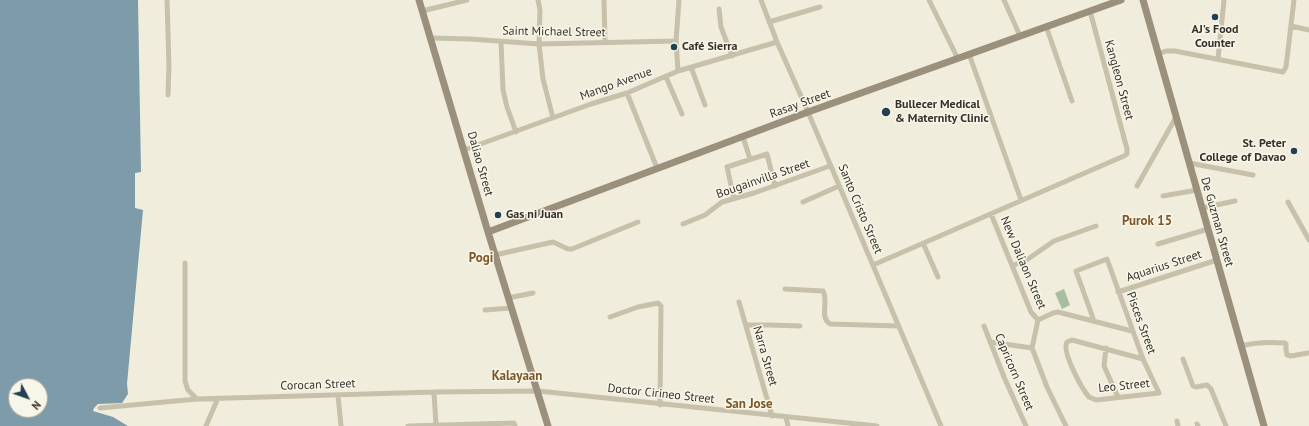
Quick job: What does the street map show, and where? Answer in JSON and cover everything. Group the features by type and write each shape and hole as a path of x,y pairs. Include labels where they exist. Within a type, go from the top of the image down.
{"street":[{"path":"167,0 169,43 168,95"},
{"name":"Daliao Street","path":"419,0 548,426"},
{"path":"422,10 467,0"},
{"path":"538,0 540,10 539,44 543,79 553,118"},
{"path":"604,0 605,43"},
{"path":"678,71 676,41 679,0"},
{"name":"Santo Cristo Street","path":"760,0 941,426"},
{"path":"929,0 958,58"},
{"path":"1004,0 1020,36"},
{"name":"Rasay Street","path":"488,232 808,112 1121,0"},
{"name":"De Guzman Street","path":"1143,0 1264,426"},
{"path":"1218,59 1224,0"},
{"path":"1158,54 1175,50 1280,72 1284,71 1286,67 1294,0"},
{"path":"769,22 820,7"},
{"path":"719,8 721,27 732,56"},
{"name":"Kangleon Street","path":"1022,200 1093,171 1127,154 1127,148 1090,11"},
{"path":"1046,26 1072,101"},
{"path":"1291,26 1309,30"},
{"name":"Saint Michael Street","path":"431,38 539,44 676,41"},
{"path":"501,42 503,90 507,107 516,132"},
{"name":"Mango Avenue","path":"464,150 591,104 627,93 678,71 777,42"},
{"path":"873,265 1022,200 969,54"},
{"path":"691,67 705,105"},
{"path":"666,77 682,114"},
{"path":"627,93 657,168"},
{"path":"1137,186 1176,117"},
{"path":"743,137 750,159"},
{"path":"734,199 727,167 750,159 767,154 775,186"},
{"path":"1189,163 1253,176"},
{"name":"Bougainvilla Street","path":"684,224 705,215 722,202 775,186 830,166"},
{"path":"802,202 839,186"},
{"path":"1163,196 1197,190"},
{"path":"1202,208 1235,202"},
{"path":"1288,202 1309,240"},
{"name":"New Daliaon Street","path":"991,214 1031,312 1038,320"},
{"path":"495,255 553,242 568,249 572,249 638,222"},
{"path":"1012,266 1028,259 1054,241 1096,226"},
{"path":"1158,244 1208,229"},
{"path":"923,243 938,277"},
{"name":"Pisces Street","path":"1094,321 1076,271 1107,259 1132,331 1159,393"},
{"name":"Aquarius Street","path":"1118,292 1217,260"},
{"path":"185,262 185,381 188,390 197,398"},
{"path":"786,289 824,291 826,322 830,324 898,326"},
{"path":"508,298 533,293"},
{"name":"Narra Street","path":"739,302 772,416"},
{"path":"610,316 638,307 658,303 661,306 660,404"},
{"path":"486,310 512,308"},
{"path":"1066,426 1047,387 1032,348 1038,320 1056,312 1132,331"},
{"path":"746,325 800,326"},
{"name":"Capricorn Street","path":"984,326 1026,426"},
{"name":"Leo Street","path":"1106,348 1072,340 1065,344 1068,358 1087,395 1091,399 1096,400 1159,393"},
{"path":"990,342 1032,348"},
{"path":"1241,346 1263,342 1285,343 1287,355 1291,356 1308,352"},
{"path":"1118,397 1104,366 1106,348 1143,359"},
{"path":"1183,359 1193,386 1196,387 1207,385 1211,389 1226,426"},
{"name":"Corocan Street","path":"100,408 197,398 538,391"},
{"name":"Doctor Cirineo Street","path":"538,391 877,426"},
{"path":"433,425 434,392"},
{"path":"338,395 341,426"},
{"path":"206,426 218,398"},
{"path":"786,417 788,426"},
{"path":"410,426 514,423 515,426"}],"green space":[{"path":"1064,289 1070,305 1062,309 1055,293"}],"water":[{"path":"0,0 138,0 141,172 135,173 135,208 143,210 127,384 128,394 122,403 98,404 93,411 113,417 128,426 0,426"}],"place":[{"name":"AJ's Food Counter","path":"1215,17"},
{"name":"Café Sierra","path":"674,47"},
{"name":"Bullecer Medical & Maternity Clinic","path":"886,112"},
{"name":"St. Peter College of Davao","path":"1294,151"},
{"name":"Gas ni Juan","path":"498,215"}],"district":[{"name":"Purok 15","path":"1147,221"},
{"name":"Pogi","path":"481,258"},
{"name":"Kalayaan","path":"517,376"},
{"name":"San Jose","path":"749,404"}]}
